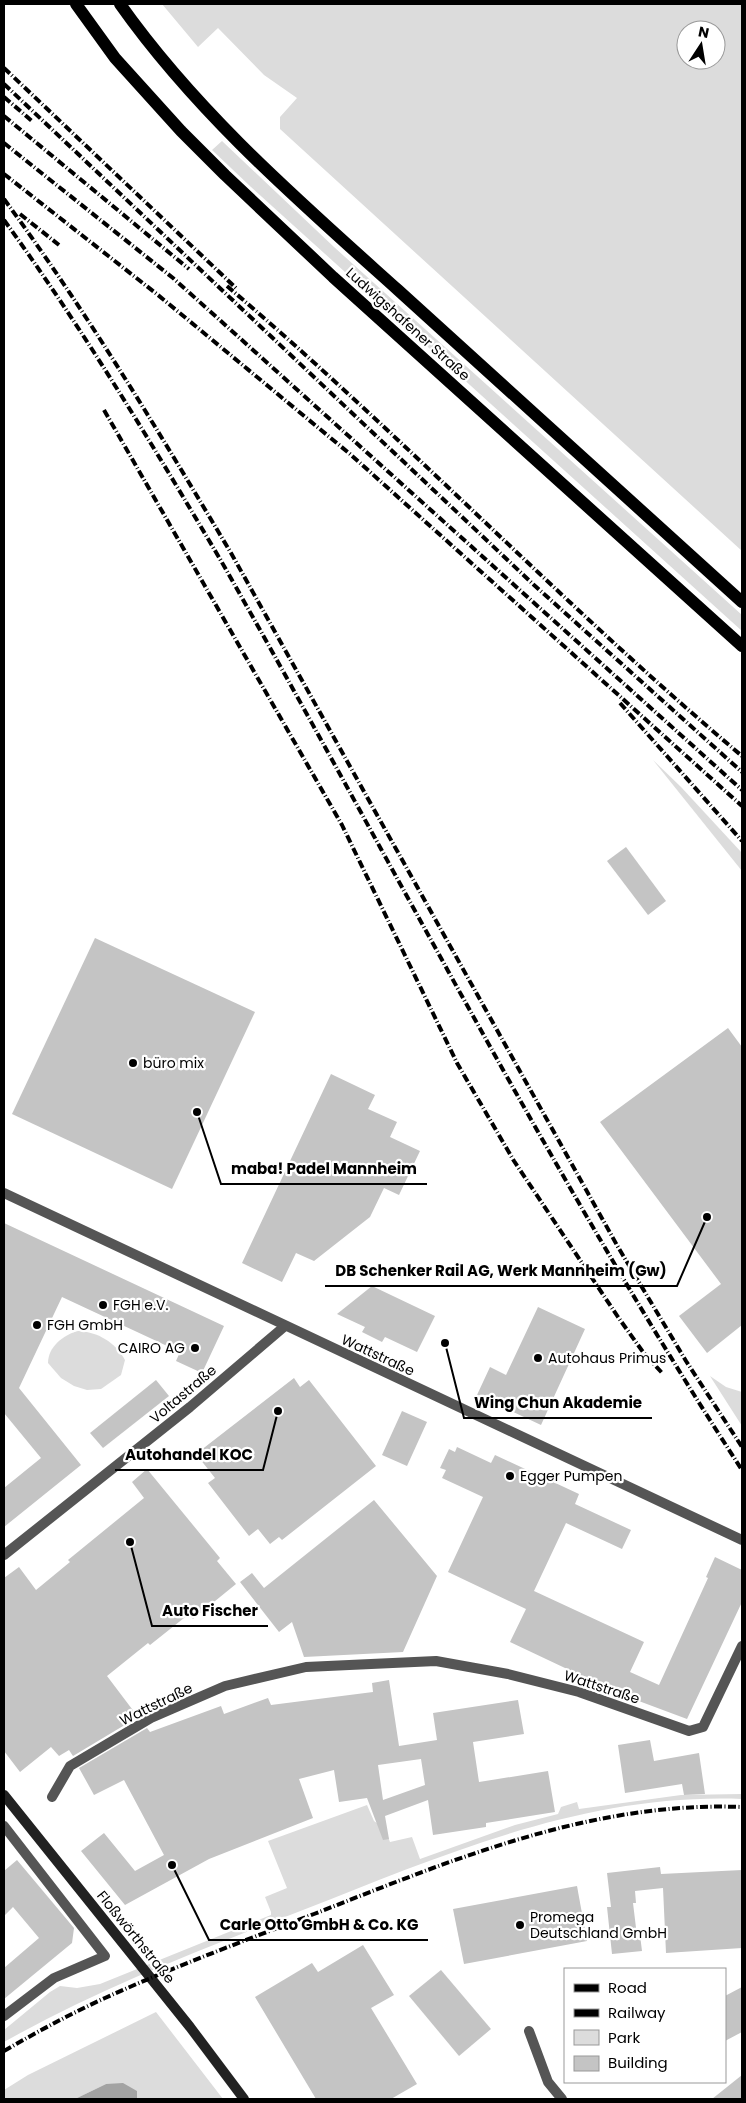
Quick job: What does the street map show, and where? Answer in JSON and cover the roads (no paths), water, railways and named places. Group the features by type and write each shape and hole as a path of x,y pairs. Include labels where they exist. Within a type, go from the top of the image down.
{"main road":[{"name":"Ludwigshafener Straße","path":"76,4 115,58 181,131 225,175 340,283 742,646"},
{"name":"Ludwigshafener Straße","path":"120,4 139,31 206,109 281,184 742,602"},
{"name":"Floßwörthstraße","path":"4,1795 190,2027 244,2099"}],"street":[{"name":"Wattstraße","path":"4,1193 742,1540"},
{"name":"Voltastraße","path":"4,1555 190,1407 285,1326"},
{"name":"Wattstraße","path":"52,1797 70,1766 151,1718 225,1686 306,1667 436,1661 508,1674 580,1692 689,1731 703,1727 742,1646"},
{"path":"4,2016 54,1978 105,1956 5,1828"},
{"path":"529,2031 548,2082 562,2099"}],"railway":[{"path":"4,68 236,288"},
{"path":"4,84 534,585 742,772"},
{"path":"4,97 32,121"},
{"path":"4,116 189,269"},
{"path":"4,143 173,278 742,790"},
{"path":"4,174 158,295 350,454 742,806"},
{"path":"4,199 93,329 231,553 618,1247 686,1361 742,1447"},
{"path":"20,214 59,245"},
{"path":"4,220 89,345 143,430 220,559 539,1133 672,1359 742,1470"},
{"path":"227,286 357,402 611,641 742,756"},
{"path":"104,410 342,825 457,1063 514,1161 618,1317 643,1352 663,1374"},
{"path":"620,703 742,841"},
{"path":"4,2051 79,2010 156,1976 470,1855 523,1838 577,1824 631,1814 686,1808 742,1807"}],"place":[{"name":"büro mix","path":"133,1063"},
{"name":"maba! Padel Mannheim","path":"197,1112"},
{"name":"DB Schenker Rail AG, Werk Mannheim (Gw)","path":"707,1217"},
{"name":"FGH e.V.","path":"103,1305"},
{"name":"FGH GmbH","path":"37,1325"},
{"name":"Wing Chun Akademie","path":"445,1343"},
{"name":"CAIRO AG","path":"195,1348"},
{"name":"Autohaus Primus","path":"538,1358"},
{"name":"Autohandel KOC","path":"278,1411"},
{"name":"Egger Pumpen","path":"510,1476"},
{"name":"Auto Fischer","path":"130,1542"},
{"name":"Carle Otto GmbH & Co. KG","path":"172,1865"},
{"name":"Promega Deutschland GmbH","path":"520,1925"}]}
